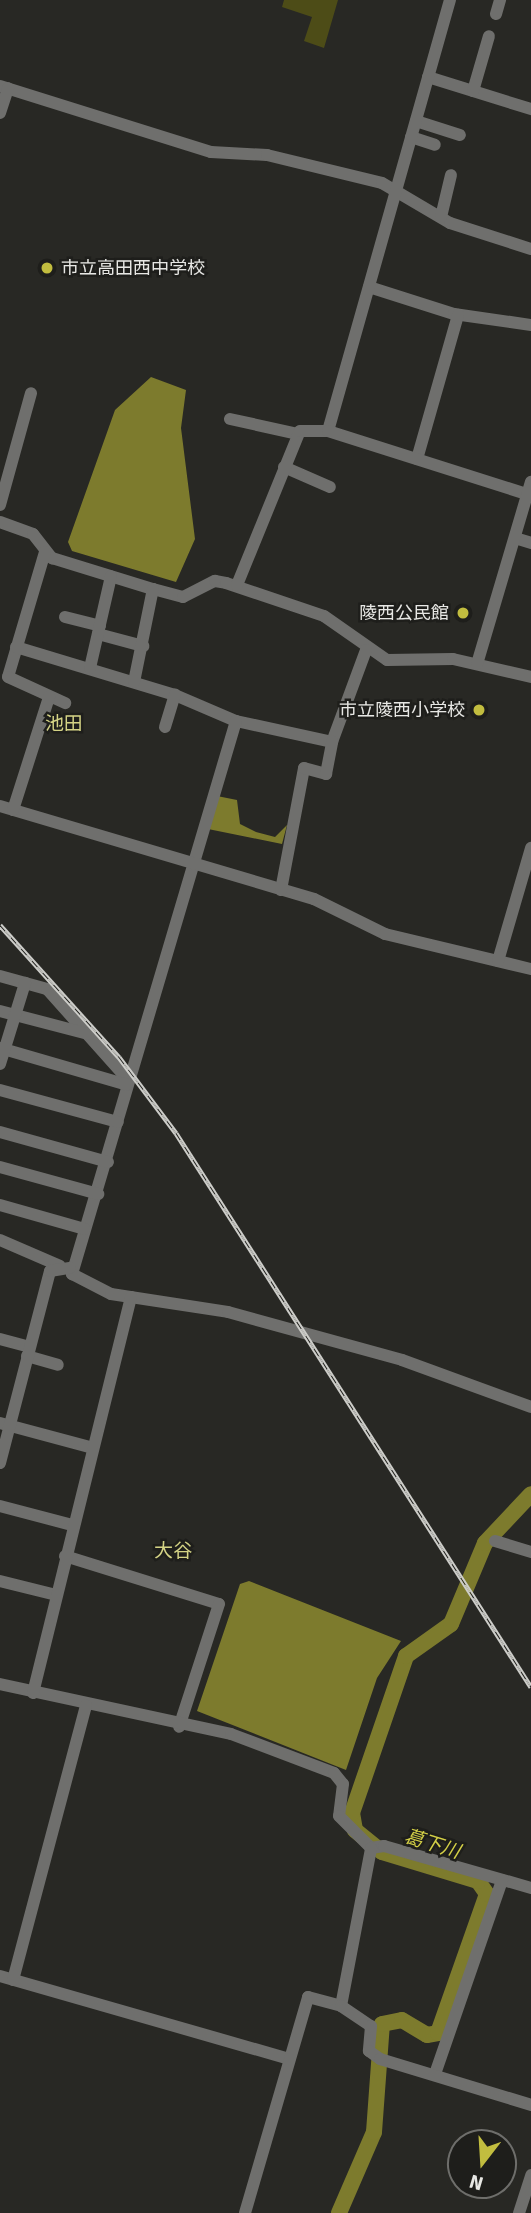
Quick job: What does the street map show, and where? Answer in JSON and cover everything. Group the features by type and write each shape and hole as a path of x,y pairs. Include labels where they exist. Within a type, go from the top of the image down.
{"street":[{"path":"328,430 369,287 393,189 416,121 450,0"},
{"path":"496,14 500,0"},
{"path":"473,91 489,36"},
{"path":"428,77 531,109"},
{"path":"0,113 4,87 211,152 267,155 393,189 441,218 531,249"},
{"path":"416,121 460,135"},
{"path":"411,137 435,145"},
{"path":"441,218 452,175"},
{"path":"369,287 458,315 531,325"},
{"path":"417,459 458,315"},
{"path":"0,505 31,393"},
{"path":"230,419 298,434 328,430 417,459 529,488 477,664"},
{"path":"237,585 298,434"},
{"path":"284,467 330,487"},
{"path":"0,522 33,534 45,552 153,589 183,597 215,581 237,585 324,616 366,650 387,660 477,664 531,677"},
{"path":"515,538 531,543"},
{"path":"45,552 8,677 65,703"},
{"path":"90,668 111,576"},
{"path":"134,682 144,646 153,589"},
{"path":"65,617 144,646"},
{"path":"16,647 175,695 236,721 332,742"},
{"path":"281,890 304,768 326,774 332,742 366,650"},
{"path":"165,727 175,695"},
{"path":"49,697 7,808 193,866 281,890 344,911 385,934 531,970"},
{"path":"0,1463 5,1424 50,1271 65,1267 85,1229 98,1194 128,1083 236,721"},
{"path":"498,961 531,848"},
{"path":"0,976 47,989 89,1034 128,1083"},
{"path":"0,1065 2,1049 25,983"},
{"path":"0,1011 89,1034"},
{"path":"2,1049 128,1083"},
{"path":"0,1090 118,1122"},
{"path":"0,1132 108,1162"},
{"path":"0,1167 98,1194"},
{"path":"0,1205 85,1229"},
{"path":"0,1240 65,1267 90,1288 228,1312 402,1360 531,1407"},
{"path":"33,1693 72,1525 131,1297"},
{"path":"0,1339 58,1364"},
{"path":"5,1424 93,1448"},
{"path":"0,1506 72,1525"},
{"path":"495,1541 531,1552"},
{"path":"65,1556 219,1604 179,1727"},
{"path":"0,1581 55,1595"},
{"path":"0,1684 179,1727 231,1734 334,1773 343,1784 339,1816 371,1848"},
{"path":"86,1706 6,1978 289,2059"},
{"path":"371,1848 384,1846 531,1888"},
{"path":"341,2006 371,1848"},
{"path":"435,2074 502,1880"},
{"path":"244,2213 306,2000 341,2006 371,2026 369,2051 531,2105"},
{"path":"519,2213 531,2175"}],"shaded area":[{"path":"284,0 338,0 324,48 304,41 312,17 282,7"},
{"path":"151,377 186,390 181,428 195,539 176,582 72,551 68,542 115,410"},
{"path":"217,796 237,800 240,824 256,832 275,837 287,825 282,844 208,829"},
{"path":"249,1581 401,1641 377,1678 346,1770 197,1711 240,1584"}],"waterway":[{"name":"葛下川","path":"339,2213 374,2132 382,2024 402,2020 427,2035 438,2033 487,1894 478,1881 382,1852 355,1830 352,1813 406,1656 451,1624 485,1543 531,1494"}],"railway":[{"path":"0,925 119,1057 176,1133 531,1687"}],"place":[{"name":"市立高田西中学校","path":"47,268"},
{"name":"陵西公民館","path":"463,613"},
{"name":"市立陵西小学校","path":"479,710"}],"district":[{"name":"池田","path":"64,725"},
{"name":"大谷","path":"173,1552"}]}
